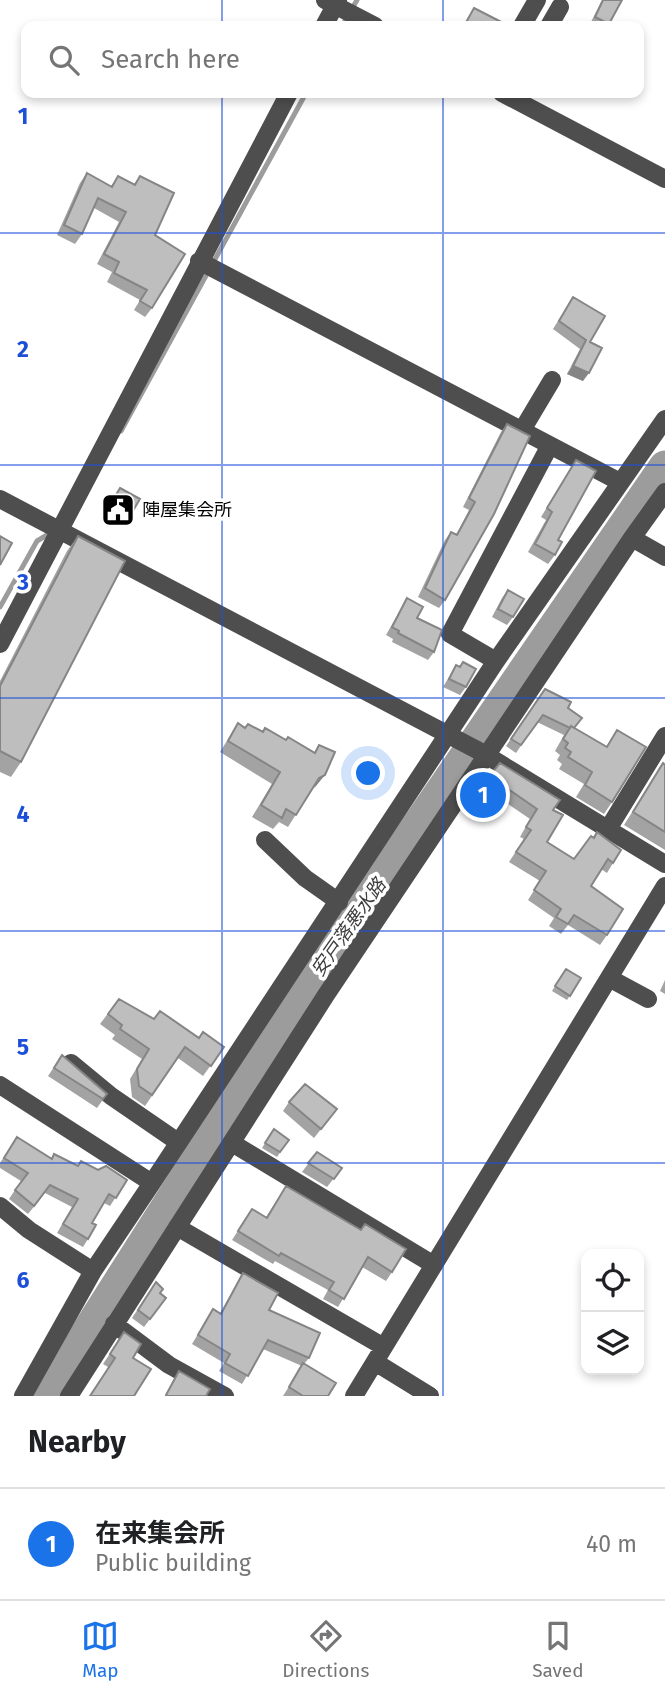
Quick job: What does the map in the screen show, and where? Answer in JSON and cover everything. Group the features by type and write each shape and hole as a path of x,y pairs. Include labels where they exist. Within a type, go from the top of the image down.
{"street":[{"path":"525,21 537,0"},
{"path":"326,21 333,2 366,21"},
{"path":"552,21 560,7"},
{"path":"0,644 286,98"},
{"path":"516,98 664,176"},
{"path":"199,261 620,482"},
{"path":"521,432 552,380"},
{"path":"23,1396 93,1271 339,902 454,737 496,661 665,419"},
{"path":"496,661 450,634 550,447"},
{"path":"69,1396 484,754 665,492"},
{"path":"0,499 454,737 665,864"},
{"path":"632,538 665,557"},
{"path":"608,829 665,736"},
{"path":"265,840 305,878 339,902"},
{"path":"354,1396 665,886"},
{"path":"609,978 648,999"},
{"path":"71,1063 111,1096 178,1142"},
{"path":"0,1085 152,1182"},
{"path":"232,1143 434,1265"},
{"path":"0,1206 29,1230 93,1271"},
{"path":"177,1227 380,1355 430,1396"},
{"path":"114,1324 169,1365 225,1396"}],"building":[{"path":"603,0 622,0 611,21 595,17"},
{"path":"474,8 499,21 467,21"},
{"path":"87,173 112,187 118,176 135,185 140,176 174,193 155,235 185,254 152,308 140,301 147,290 114,273 119,262 104,254 126,212 98,198 82,234 64,225"},
{"path":"573,297 605,316 590,342 602,348 589,373 573,366 586,340 559,321"},
{"path":"507,424 530,436 494,514 445,600 425,588 451,532 457,535 475,502 469,498"},
{"path":"576,460 596,471 558,540 562,542 555,555 535,544 552,512 547,508"},
{"path":"120,488 140,499 131,514 111,503"},
{"path":"0,536 12,543 0,565"},
{"path":"78,536 125,561 21,762 0,751 0,686"},
{"path":"508,590 524,599 513,617 498,609"},
{"path":"407,598 423,607 417,618 442,630 434,652 392,627"},
{"path":"463,662 476,669 466,687 449,679 456,665 460,667"},
{"path":"545,689 571,702 568,708 582,718 574,728 570,728 543,715 521,745 511,739"},
{"path":"238,723 245,728 248,724 263,732 265,728 286,740 288,737 315,753 319,745 335,752 325,775 319,778 296,815 286,809 282,818 261,805 280,772 228,741"},
{"path":"571,726 607,747 617,730 646,747 612,802 585,785 592,772 568,757 571,752 565,748 568,743 563,739"},
{"path":"500,763 560,800 553,810 563,815 547,842 574,859 597,832 621,850 613,863 608,859 591,886 623,909 607,935 574,915 568,924 556,917 561,909 534,890 546,871 516,852 531,830 526,827 537,809 489,776"},
{"path":"663,763 665,765 665,832 633,812"},
{"path":"566,969 581,978 570,996 555,986"},
{"path":"119,999 154,1019 160,1011 199,1038 203,1032 224,1047 211,1066 185,1047 152,1095 139,1086 137,1069 149,1049 120,1029 122,1025 108,1014"},
{"path":"62,1055 107,1094 103,1099 54,1068"},
{"path":"305,1084 337,1109 321,1129 289,1102"},
{"path":"274,1129 289,1140 280,1152 265,1143"},
{"path":"17,1137 52,1159 54,1154 78,1166 81,1161 98,1170 106,1166 127,1180 116,1198 109,1194 92,1223 96,1225 88,1239 63,1224 78,1199 50,1185 34,1206 15,1190 28,1173 4,1158"},
{"path":"317,1152 342,1168 334,1179 308,1163"},
{"path":"286,1186 361,1230 365,1224 406,1249 392,1272 368,1257 344,1299 329,1290 334,1282 281,1253 279,1256 238,1231 252,1209 267,1218"},
{"path":"243,1273 278,1293 269,1310 320,1333 309,1358 268,1340 248,1376 225,1363 230,1354 198,1335 213,1309 221,1314"},
{"path":"156,1282 163,1289 160,1293 166,1298 150,1319 138,1310"},
{"path":"124,1332 141,1344 133,1358 151,1369 134,1396 90,1396 115,1358 110,1354"},
{"path":"303,1363 336,1383 328,1396 303,1396 289,1387"},
{"path":"179,1371 210,1389 206,1396 166,1395"}],"waterway":[{"path":"345,21 357,0"},
{"path":"121,431 303,98"},
{"name":"安戸落悪水路","path":"47,1396 311,981 665,467"},
{"path":"0,607 37,541 52,532"}],"place":[{"name":"陣屋集会所","path":"118,510"},
{"name":"在来集会所","path":"483,795"}]}
